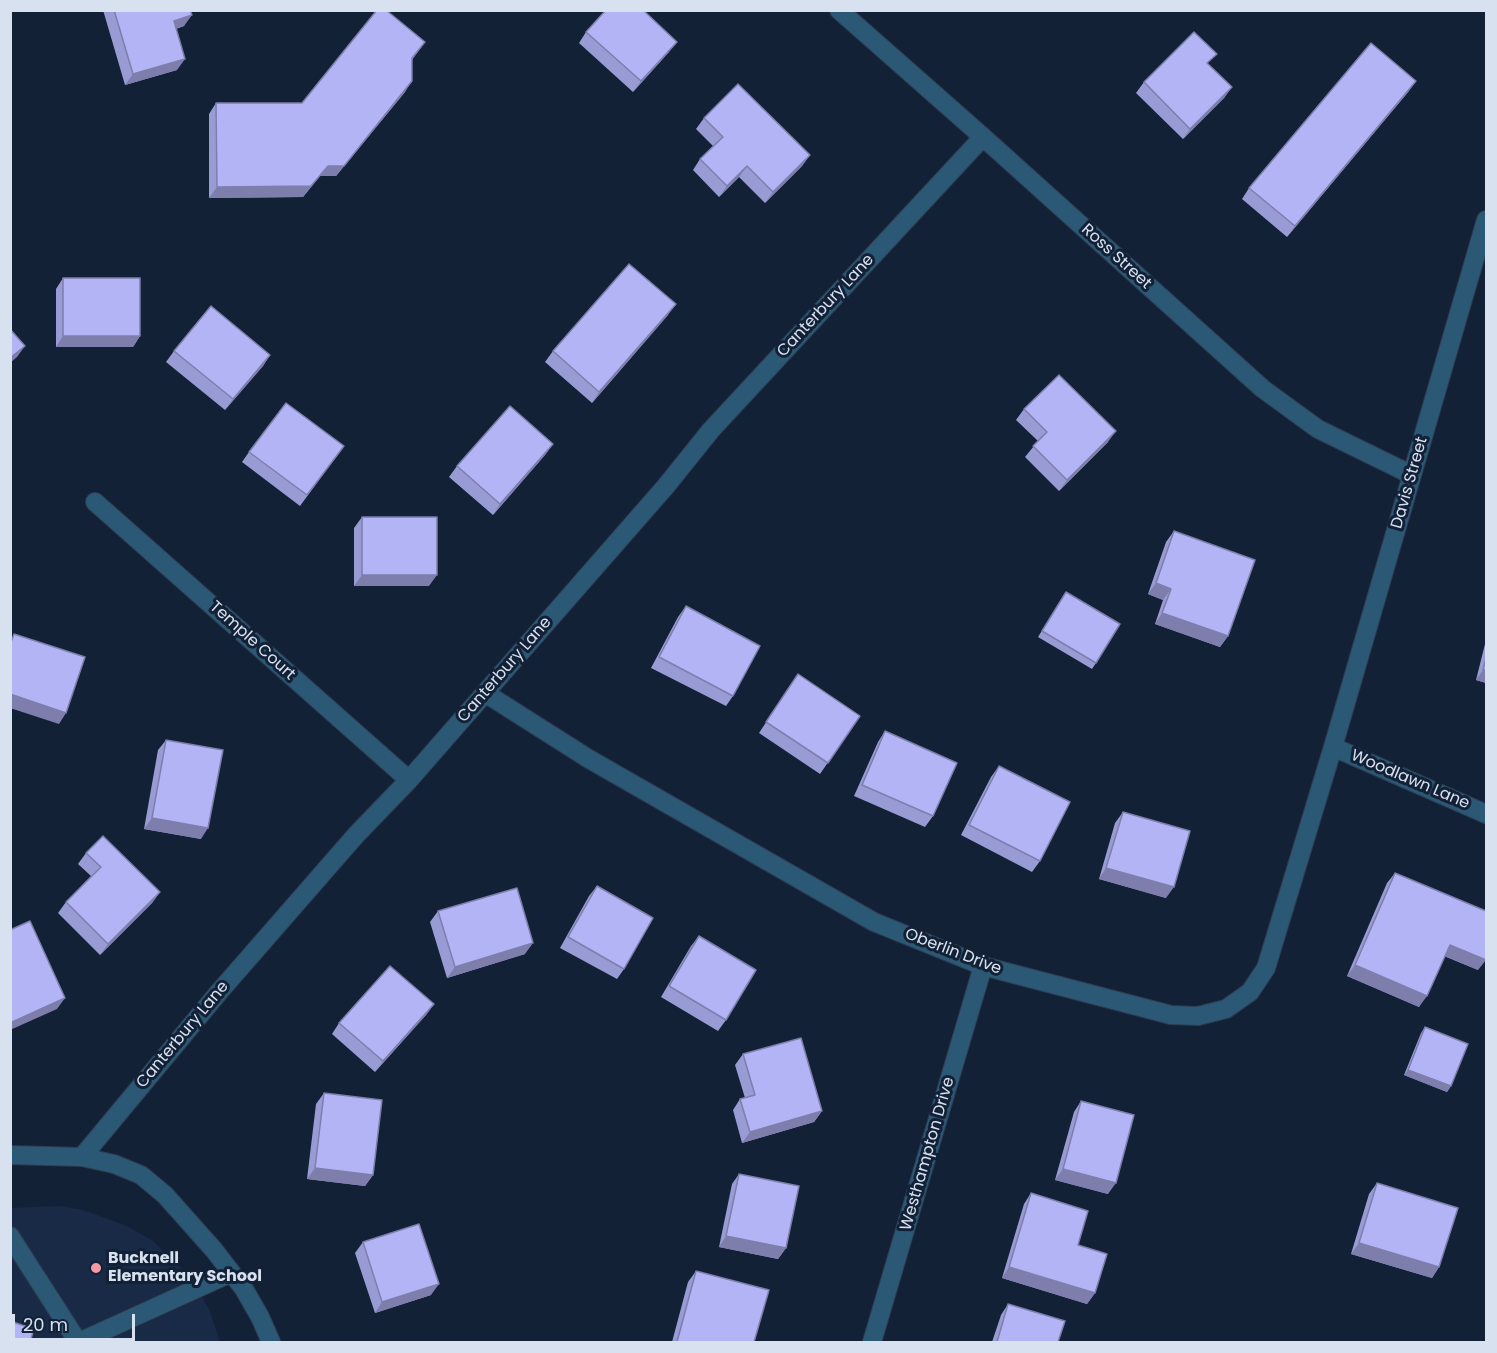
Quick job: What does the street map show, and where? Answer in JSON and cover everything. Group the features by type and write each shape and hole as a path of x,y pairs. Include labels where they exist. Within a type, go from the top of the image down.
{"street":[{"name":"Ross Street","path":"839,10 1263,389 1318,429 1412,476"},
{"name":"Canterbury Lane","path":"82,1157 219,992 356,835 409,780 666,486 711,429 983,137"},
{"name":"Davis Street","path":"1333,747 1486,220"},
{"name":"Temple Court","path":"95,502 409,780"},
{"name":"Oberlin Drive","path":"485,693 589,759 874,922 983,966 1171,1015 1198,1016 1226,1009 1250,992 1266,968 1333,747"},
{"name":"Woodlawn Lane","path":"1333,747 1486,813"},
{"name":"Westhampton Drive","path":"872,1342 983,966"},
{"path":"10,1155 82,1157 114,1164 141,1176 165,1195 214,1250 260,1317 271,1342"},
{"path":"10,1236 79,1342 231,1273"}],"shaded area":[{"name":"Bucknell Elementary School","path":"60,1206 83,1210 127,1226 153,1241 191,1278 209,1309 220,1342 11,1342 10,1208"}],"building":[{"path":"114,10 190,10 192,15 174,21 185,59 133,74"},
{"path":"377,10 386,10 425,42 412,58 412,81 344,166 328,166 311,186 217,187 216,103 302,103"},
{"path":"606,10 643,10 677,42 641,81 586,32"},
{"path":"1194,32 1217,54 1207,63 1232,87 1190,129 1144,82"},
{"path":"1371,43 1416,81 1295,226 1249,188"},
{"path":"738,84 810,155 773,192 747,166 727,186 700,159 723,137 704,118"},
{"path":"629,264 676,304 599,392 553,351"},
{"path":"63,278 140,278 140,336 63,336"},
{"path":"211,306 270,355 233,399 174,351"},
{"path":"10,329 25,346 10,358"},
{"path":"1059,375 1116,431 1067,480 1033,446 1047,432 1024,409"},
{"path":"286,403 344,446 307,495 249,452"},
{"path":"510,406 553,444 500,504 457,466"},
{"path":"362,517 437,517 437,575 362,575"},
{"path":"1174,531 1255,560 1228,636 1162,613 1171,589 1156,583"},
{"path":"1066,592 1120,624 1096,663 1042,631"},
{"path":"686,606 760,646 733,696 659,657"},
{"path":"14,634 85,657 66,713 10,694 10,645"},
{"path":"798,674 860,716 828,763 766,722"},
{"path":"885,731 957,763 933,816 862,785"},
{"path":"166,740 223,750 208,828 152,818"},
{"path":"999,766 1070,802 1040,861 969,825"},
{"path":"1123,812 1190,831 1174,887 1106,868"},
{"path":"103,836 160,892 108,944 66,902 101,867 86,853"},
{"path":"1395,873 1486,911 1486,960 1450,945 1427,996 1355,965"},
{"path":"597,886 653,918 624,969 568,937"},
{"path":"517,888 533,943 455,967 438,911"},
{"path":"30,921 65,998 10,1023 10,930"},
{"path":"699,936 756,970 726,1020 669,986"},
{"path":"390,966 434,1004 383,1061 339,1023"},
{"path":"1425,1027 1468,1044 1451,1086 1408,1070"},
{"path":"801,1038 822,1111 750,1132 740,1099 755,1095 743,1054"},
{"path":"324,1093 382,1100 373,1175 315,1168"},
{"path":"1081,1101 1134,1115 1116,1183 1063,1169"},
{"path":"739,1174 799,1186 786,1248 726,1236"},
{"path":"1377,1183 1458,1208 1439,1267 1359,1243"},
{"path":"1031,1193 1088,1211 1078,1245 1107,1254 1095,1293 1009,1267"},
{"path":"419,1224 439,1284 382,1302 363,1242"},
{"path":"696,1271 769,1290 754,1342 677,1342"},
{"path":"1008,1304 1065,1321 1058,1342 997,1342"},
{"path":"10,1321 34,1329 30,1342 10,1342"}],"place":[{"name":"Bucknell Elementary School","path":"96,1268"}]}
